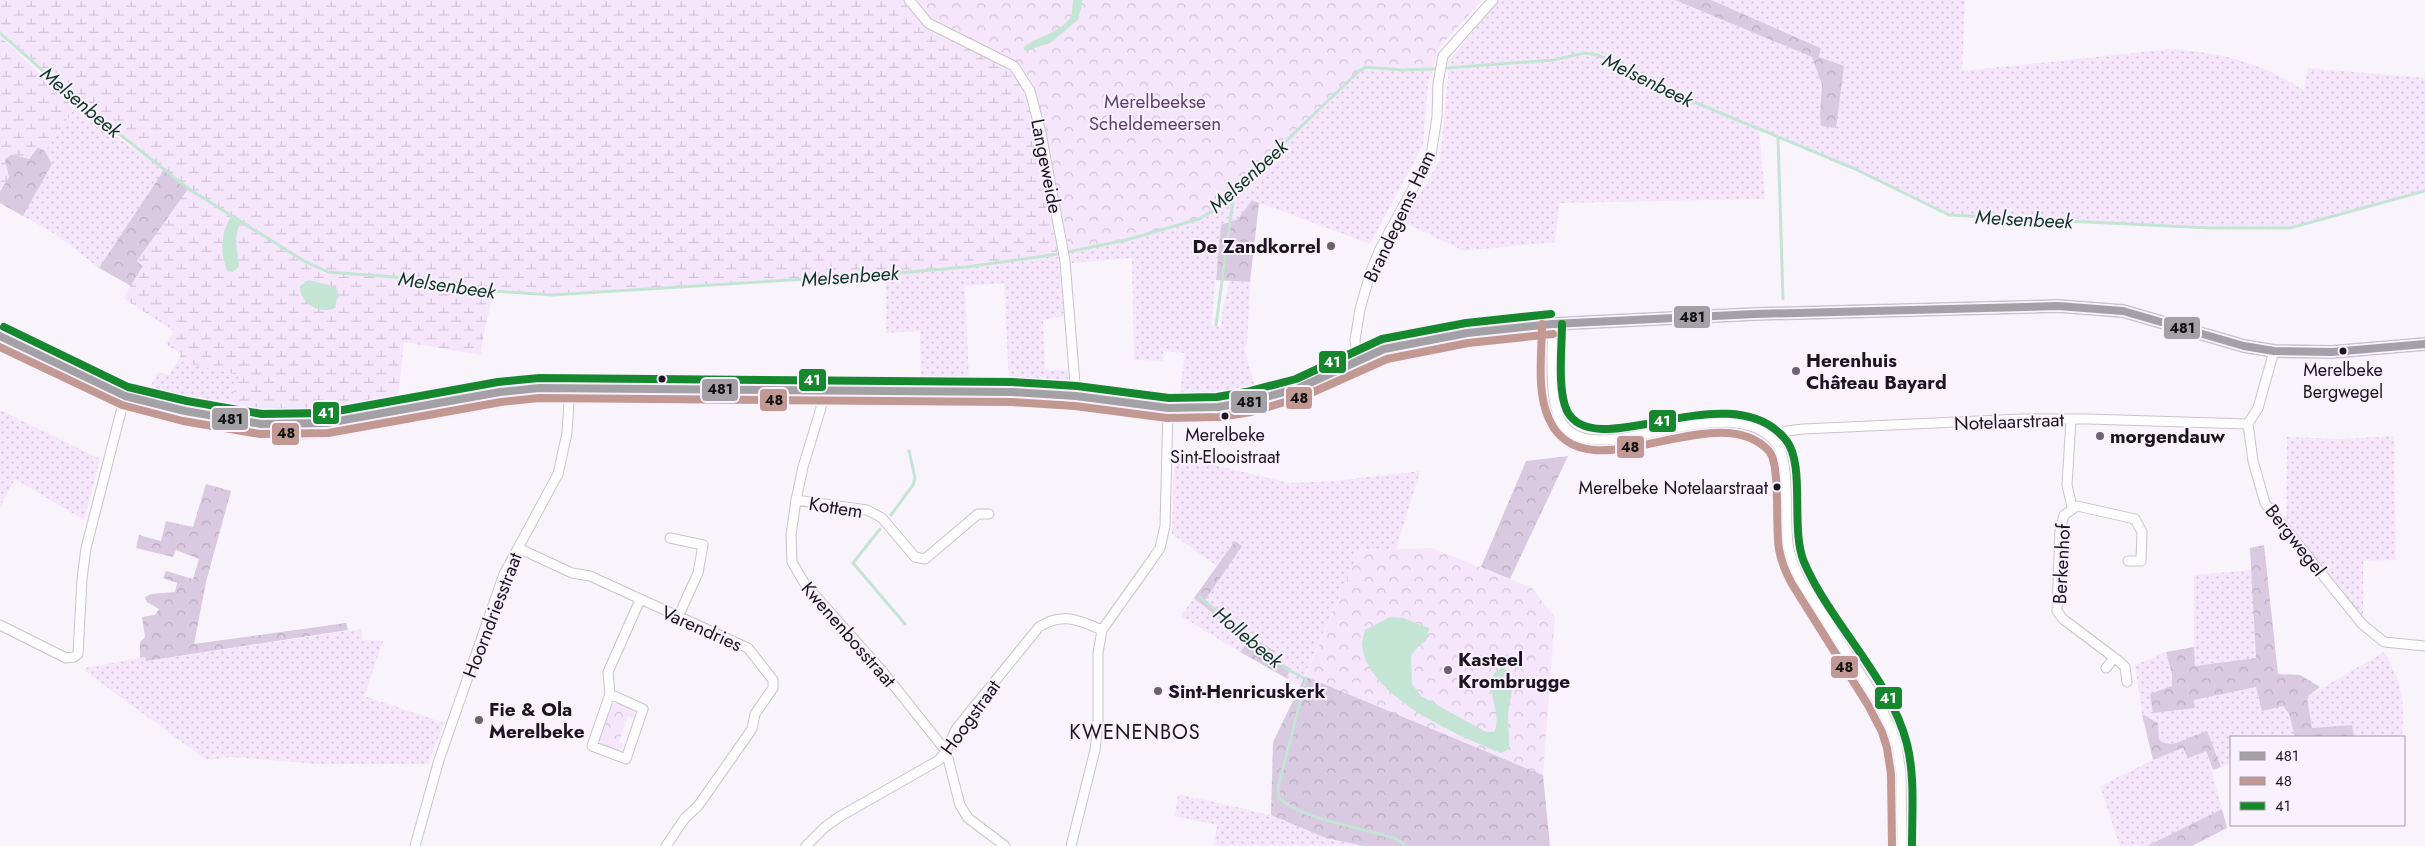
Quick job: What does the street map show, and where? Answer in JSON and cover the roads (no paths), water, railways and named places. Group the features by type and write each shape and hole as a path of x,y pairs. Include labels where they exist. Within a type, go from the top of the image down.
{"street":[{"name":"Langeweide","path":"909,0 928,23 991,52 1014,66 1021,73 1030,90 1042,133 1065,259 1076,396"},
{"name":"Brandegems Ham","path":"1357,361 1355,340 1360,309 1371,271 1380,249 1431,155 1437,117 1441,62 1447,50 1493,0"},
{"path":"0,336 125,396 185,410 261,424 301,425 343,421 500,392 570,387 1012,392 1076,396 1168,408 1218,407 1248,402 1299,388 1384,349 1484,330 1552,324 1755,314 2058,306 2122,311 2244,346 2274,351 2332,352 2425,344"},
{"path":"1552,324 1555,404 1558,416 1566,430 1577,437 1591,441 1704,423 1729,423 1748,426 1772,439 1782,454 1784,462 1788,538 1791,558 1814,602 1877,700 1897,746 1901,773 1902,846"},
{"path":"2248,424 2258,408 2274,351"},
{"name":"Hoorndriesstraat","path":"415,846 439,760 504,574 558,474 567,433 570,387"},
{"name":"Kwenenbosstraat","path":"822,389 820,408 803,467 796,500 790,548 792,562 798,573 883,672 946,751 963,811 975,826 1005,846"},
{"path":"0,625 66,658 74,657 78,654 82,579 86,548 125,396"},
{"path":"1071,846 1095,750 1098,653 1102,630 1154,558 1161,543 1165,526 1168,408"},
{"name":"Notelaarstraat","path":"1772,439 1787,431 1803,429 2022,419 2248,424"},
{"name":"Berkenhof","path":"2071,420 2068,485 2072,507"},
{"name":"Bergwegel","path":"2248,424 2253,461 2266,503 2328,582 2362,624 2384,642 2425,646"},
{"name":"Kottem","path":"796,500 867,510 882,518 915,557 920,559 925,558 978,514 989,514"},
{"name":"Berkenhof","path":"2127,682 2125,668 2063,619 2057,611 2060,531 2064,514 2072,507 2083,507 2135,519 2142,532 2141,561 2128,561"},
{"path":"670,538 703,545 698,573 678,616"},
{"name":"Varendries","path":"518,548 572,573 590,576 748,648 773,680 773,688 755,714 752,729 698,806 685,818 666,846"},
{"path":"610,694 643,709 626,759 592,746 610,694 608,672 640,600"},
{"name":"Hoogstraat","path":"806,846 825,827 839,817 938,760 946,751 956,730 1039,627 1048,621 1065,617 1102,630"},
{"path":"2106,668 2114,658"}],"waterway":[{"name":"Melsenbeek","path":"0,33 75,99 189,189 304,261 328,272 421,279 492,291 552,295 886,274 966,267 1058,254 1126,240 1199,219 1214,210 1359,71 1366,67 1402,70 1433,69 1554,60 1584,53 1598,55 1665,90 1853,168 1949,215 2209,228 2290,228 2425,191"},
{"path":"1778,137 1783,299"},
{"path":"1216,325 1234,192"},
{"path":"891,515 913,485 915,478 909,451"},
{"path":"880,529 853,563 905,624"},
{"name":"Hollebeek","path":"1200,597 1288,670 1306,679 1278,788 1279,798 1290,806 1318,818 1397,839 1406,846"}],"place":[{"name":"De Zandkorrel","path":"1331,246"},
{"name":"Merelbeke Bergwegel","path":"2343,351"},
{"name":"Herenhuis Château Bayard","path":"1796,371"},
{"name":"Merelbeke Sint-Elooistraat","path":"1225,416"},
{"name":"morgendauw","path":"2100,436"},
{"name":"Merelbeke Notelaarstraat","path":"1777,487"},
{"name":"Kasteel Krombrugge","path":"1448,670"},
{"name":"Sint-Henricuskerk","path":"1158,691"},
{"name":"Fie & Ola Merelbeke","path":"479,720"}],"district":[{"name":"KWENENBOS","path":"1135,732"}],"park label":[{"name":"Merelbeekse Scheldemeersen","path":"1155,112"}]}
